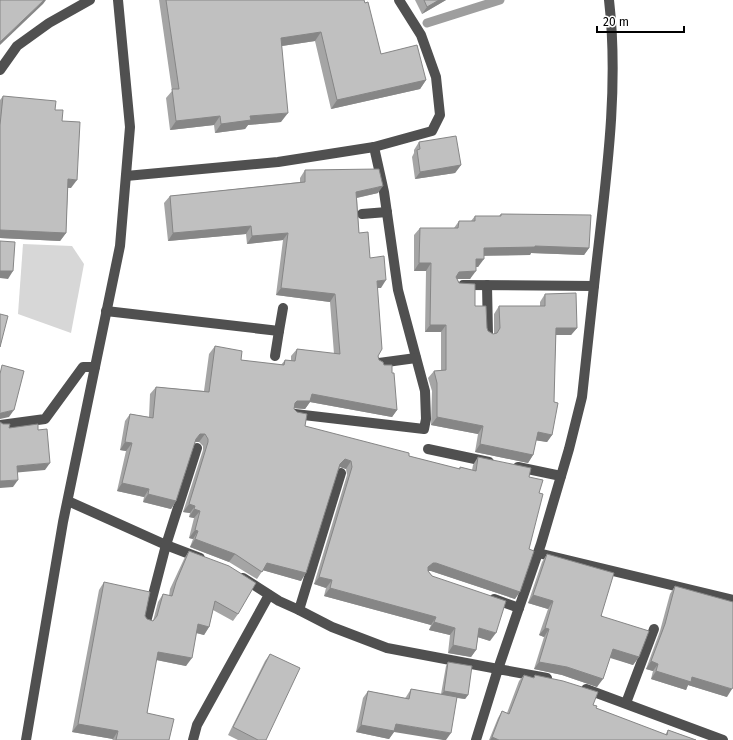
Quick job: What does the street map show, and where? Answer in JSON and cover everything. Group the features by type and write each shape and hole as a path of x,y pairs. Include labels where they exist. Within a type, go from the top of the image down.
{"street":[{"path":"0,70 17,46 49,23 90,0"},
{"path":"26,740 68,501 120,246 130,127 118,0"},
{"path":"126,176 278,162 374,148 432,131 440,115 436,77 421,35 399,0"},
{"path":"476,740 498,669 538,553 561,476 582,397 609,136 613,65 609,0"},
{"path":"295,414 424,428 426,419 425,392 398,290 384,192 374,148"},
{"path":"362,214 387,212"},
{"path":"457,285 594,286"},
{"path":"487,285 488,335"},
{"path":"275,356 283,308"},
{"path":"106,311 279,331"},
{"path":"379,363 416,358"},
{"path":"0,425 46,419 83,367 95,367"},
{"path":"146,622 166,545 197,448"},
{"path":"428,449 561,476"},
{"path":"299,610 342,473"},
{"path":"68,501 166,545 206,560"},
{"path":"538,553 733,600"},
{"path":"233,572 269,595 332,627 387,648 560,681"},
{"path":"193,740 197,725 269,595"},
{"path":"482,595 519,608"},
{"path":"626,703 654,629"},
{"path":"575,686 626,703 722,740"}],"shaded area":[{"path":"23,244 72,246 84,264 71,333 18,314"}],"building":[{"path":"0,0 44,0 0,42"},
{"path":"166,0 364,0 365,3 368,2 381,54 417,45 426,80 337,100 321,32 281,38 288,113 250,116 251,120 221,124 220,116 176,121 172,89 179,89"},
{"path":"424,0 439,0 427,7"},
{"path":"3,96 56,101 55,110 63,110 62,121 80,122 77,180 68,179 66,233 0,230 0,125"},
{"path":"456,136 461,165 420,172 417,150 420,149 419,142"},
{"path":"379,169 383,186 356,192 359,233 368,232 370,258 384,256 386,280 377,281 382,349 378,356 379,360 383,362 384,365 392,365 397,410 312,394 310,401 297,401 294,409 297,412 307,414 305,426 409,453 409,456 460,469 460,467 476,471 478,457 531,468 529,477 543,480 539,493 543,494 529,549 534,551 520,592 436,563 433,563 428,567 428,571 432,576 506,601 496,633 479,628 476,650 453,645 455,628 434,622 436,617 330,588 332,580 319,577 352,467 351,461 345,459 340,464 306,573 267,563 262,572 235,554 195,539 198,531 195,530 200,511 194,509 195,506 189,504 208,442 205,434 200,434 196,439 176,501 148,494 149,489 122,483 132,443 125,442 130,414 153,418 156,387 209,392 215,346 242,351 241,360 284,365 285,360 295,361 297,349 340,354 335,294 281,288 288,233 252,236 251,226 173,233 170,196 305,182 305,170"},
{"path":"501,214 591,215 589,248 535,246 484,248 484,259 476,259 476,271 459,272 456,277 459,283 475,284 475,306 486,306 487,328 488,331 493,334 497,333 500,328 499,306 545,306 545,294 576,293 577,328 556,328 554,402 558,403 552,435 538,432 533,455 480,444 483,426 437,417 437,383 434,371 446,370 446,325 430,325 431,263 419,263 420,228 458,228 459,221 475,221 475,216 501,216"},
{"path":"0,241 15,242 13,271 0,271"},
{"path":"0,314 8,316 0,347"},
{"path":"2,365 24,371 14,410 0,414 0,374"},
{"path":"0,422 3,424 10,424 9,428 38,424 38,430 47,429 50,463 17,466 18,480 0,481"},
{"path":"189,551 229,566 256,583 238,614 215,601 209,627 198,624 192,658 158,652 147,713 174,719 169,740 116,740 118,731 78,724 104,582 150,592 145,616 147,619 153,621 157,616 163,594 172,596 176,582"},
{"path":"547,554 614,573 601,616 649,631 639,657 613,649 603,679 567,667 539,662 549,629 545,628 553,601 533,595"},
{"path":"675,586 733,602 732,689 692,677 691,682 656,671 658,664 651,661 665,624"},
{"path":"270,654 300,668 266,740 258,740 233,727"},
{"path":"448,662 472,666 468,695 444,691"},
{"path":"524,675 534,678 535,675 563,681 598,692 593,705 597,706 596,708 667,735 668,730 696,740 499,740 492,737 502,711 509,714"},
{"path":"411,689 457,697 451,733 396,724 394,731 361,725 368,691 409,699"}],"waterway":[{"path":"427,23 500,0"}]}
